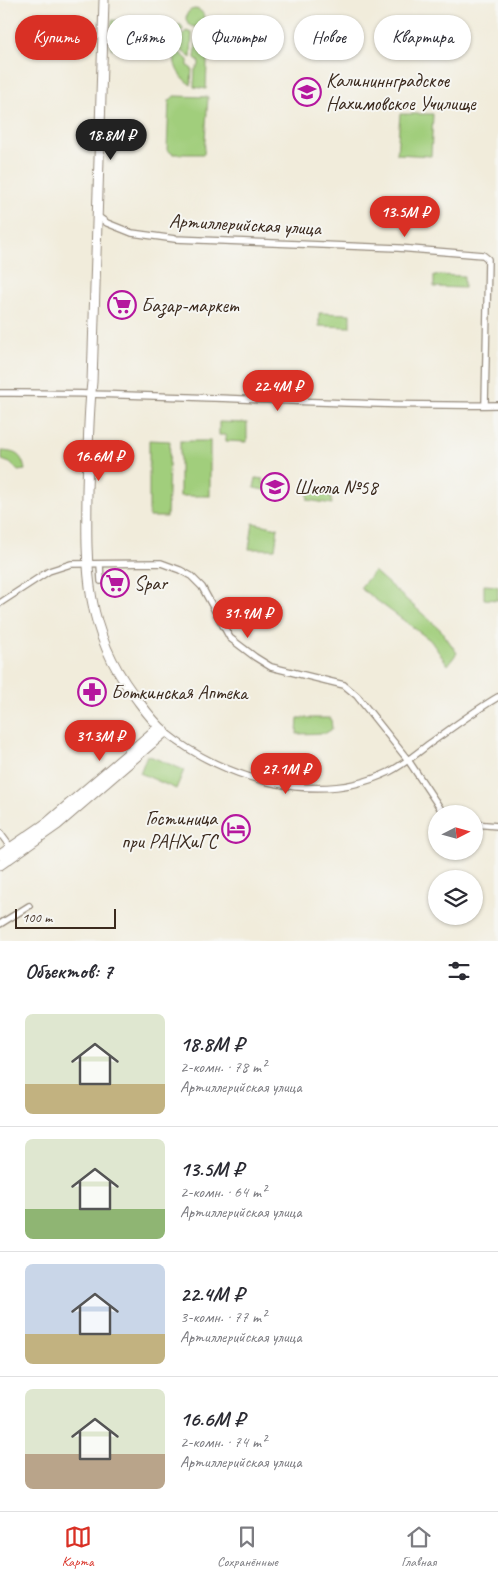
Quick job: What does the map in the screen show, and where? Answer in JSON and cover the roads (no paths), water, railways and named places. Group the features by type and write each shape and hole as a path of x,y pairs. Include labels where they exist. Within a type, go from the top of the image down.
{"main road":[{"path":"104,0 88,417 87,563 92,606 109,656 124,682 162,729"},
{"path":"0,855 48,822 162,729"},
{"path":"0,865 57,825 162,729"}],"street":[{"name":"Артиллерийская улица","path":"97,216 107,223 132,233 175,239 398,248 483,255 488,259 485,406"},
{"path":"0,392 90,392 388,405 498,405"},
{"path":"0,603 49,571 62,565 161,563 191,576 202,587 230,638 244,650 271,667 344,685 357,696 408,760 438,805"},
{"path":"100,564 102,581"},
{"path":"162,729 202,757 226,769 259,781 284,785 329,786 362,781 390,772 498,697"},
{"path":"483,825 498,826"},
{"path":"0,833 11,848"},
{"path":"0,924 30,906"}],"place":[{"name":"Калининнградское Нахимовское Училище","path":"307,92"},
{"name":"Базар-маркет","path":"122,305"},
{"name":"Школа №58","path":"275,487"},
{"name":"Spar","path":"115,583"},
{"name":"Боткинская Аптека","path":"92,692"},
{"name":"Гостиница при РАНХиГС","path":"236,829"}]}
